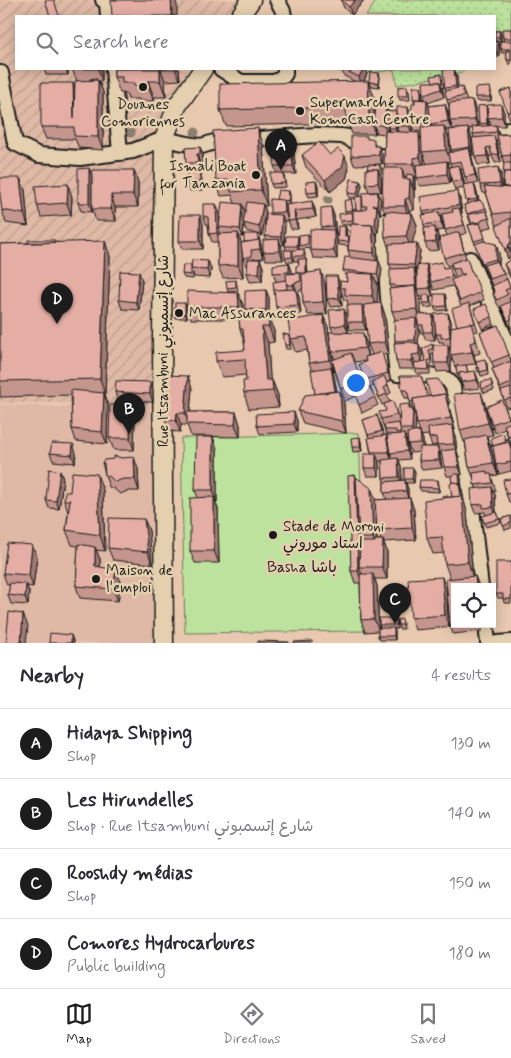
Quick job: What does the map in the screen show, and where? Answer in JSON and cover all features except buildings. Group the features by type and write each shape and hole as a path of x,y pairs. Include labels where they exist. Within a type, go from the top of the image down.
{"main road":[{"path":"241,15 251,0"},
{"name":"Rue Itsambuni شارع إتسمبوني","path":"164,643 162,330 164,139 177,106 202,70"}],"street":[{"path":"103,0 107,3 108,15"},
{"path":"277,0 284,15"},
{"path":"0,70 15,143 39,155 80,158 134,151 164,139 202,146 214,142 317,135 348,137 354,141 385,145 434,134 511,129"},
{"path":"113,70 120,152"},
{"path":"223,70 241,82 274,82 282,79 285,70"},
{"path":"385,206 388,298 397,374 440,376 448,380 453,388 471,500 481,583"},
{"path":"470,259 511,351"},
{"path":"463,448 511,429"},
{"path":"486,628 488,643"},
{"path":"497,643 511,642"}],"shaded area":[{"path":"0,0 240,0 229,15 15,15 15,70 189,70 170,96 159,119 153,140 154,409 63,403 0,403"},
{"path":"0,405 154,409 154,643 0,643"}],"green space":[{"path":"377,0 511,0 511,29 496,32 496,15 367,15"},
{"path":"364,70 394,70 370,73"},
{"path":"394,70 463,70 463,72 397,85"},
{"name":"Stade de Moroni استاد موروني","path":"359,433 366,631 185,633 181,438"}],"place":[{"name":"Douanes Comoriennes","path":"143,87"},
{"name":"Supermarché KomoCash Centre","path":"300,111"},
{"name":"Hidaya Shipping","path":"281,170"},
{"name":"Ismali Boat for Tanzania","path":"256,175"},
{"name":"Mac Assurances","path":"179,313"},
{"name":"Comores Hydrocarbures","path":"57,324"},
{"name":"Les Hirundelles","path":"129,434"},
{"name":"Stade de Moroni استاد موروني","path":"273,535"},
{"name":"Maison de l'emploi","path":"96,579"},
{"name":"Rooshdy médias","path":"395,624"}],"district":[{"name":"Basha باشا","path":"302,566"}]}
